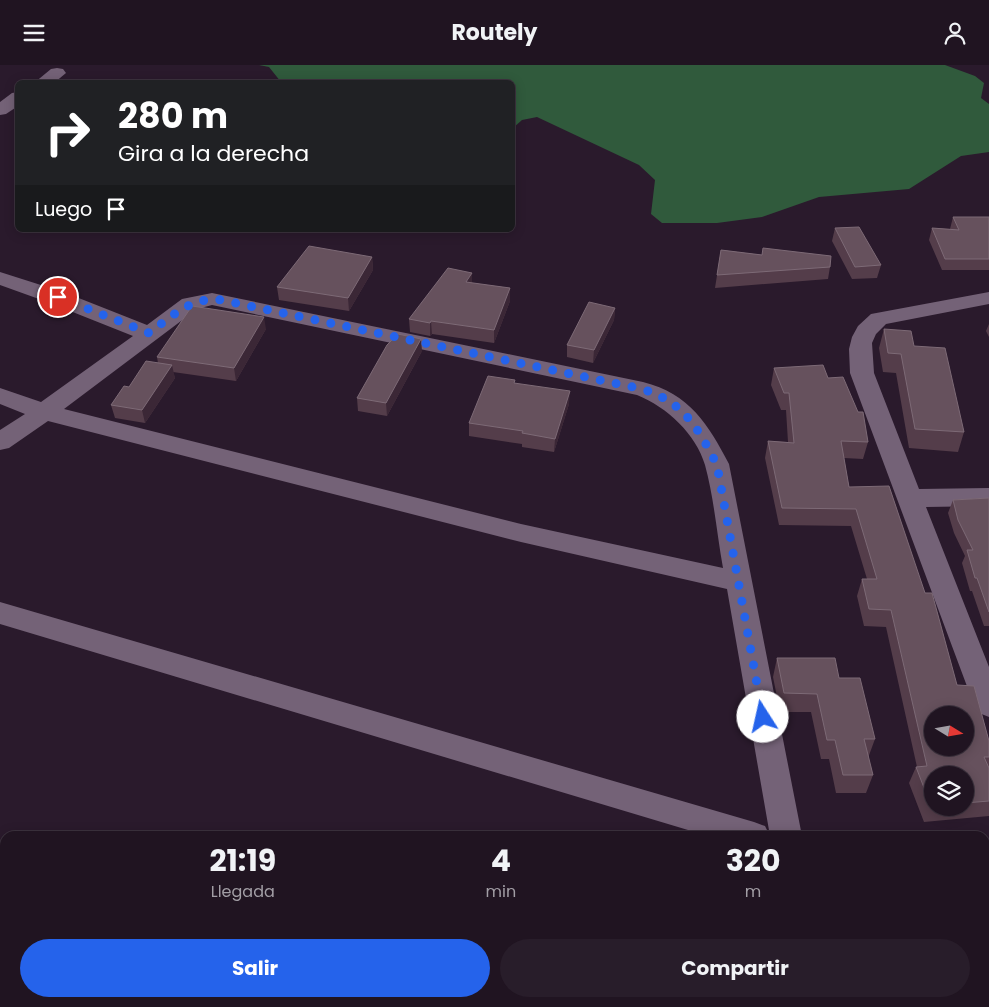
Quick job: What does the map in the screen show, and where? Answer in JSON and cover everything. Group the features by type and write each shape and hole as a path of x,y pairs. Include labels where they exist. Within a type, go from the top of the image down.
{"street":[{"path":"46,80 57,73"},
{"path":"0,110 15,99"},
{"path":"0,278 58,297 149,333"},
{"path":"989,298 879,319 866,329 860,344 862,373 989,705"},
{"path":"0,442 44,412 190,304 212,299 654,392 676,404 684,412 702,435 717,465 785,831"},
{"path":"0,395 44,412 521,533 739,582"},
{"path":"911,498 989,497"},
{"path":"0,613 737,831"}],"green space":[{"path":"259,65 945,65 975,76 984,83 981,98 989,104 989,152 961,156 909,189 819,197 762,217 717,223 662,223 651,214 655,180 639,165 537,117 522,120 515,126 515,80 279,80 269,67"}],"building":[{"path":"953,217 989,217 989,259 945,259 932,228 959,230"},
{"path":"859,227 881,265 855,267 835,228"},
{"path":"309,246 372,257 348,298 277,287"},
{"path":"763,248 831,256 830,267 717,275 721,250 762,255"},
{"path":"448,268 472,273 466,282 510,288 494,330 409,319"},
{"path":"589,302 615,308 594,350 567,345"},
{"path":"192,306 264,317 234,368 157,357"},
{"path":"884,329 911,331 914,346 945,348 964,432 915,429 901,354 888,353"},
{"path":"398,334 421,339 386,403 357,398 387,345"},
{"path":"146,361 172,365 142,410 111,405 124,386 129,387"},
{"path":"823,365 828,378 843,377 858,412 863,412 868,442 841,441 849,487 889,486 925,593 932,593 957,685 974,686 989,741 989,757 984,757 989,768 989,801 974,802 974,766 927,766 925,756 974,756 974,706 924,706 924,753 891,610 869,609 862,579 877,579 856,509 782,508 768,441 794,443 789,393 784,393 774,368"},
{"path":"488,376 515,380 514,383 570,391 555,439 522,433 523,431 469,423"},
{"path":"989,498 989,612 977,578 975,578 967,550 973,550 958,520 953,500"},
{"path":"777,658 835,658 839,678 860,678 875,739 864,739 873,775 843,775 835,740 827,740 817,694 784,693"},
{"path":"924,766 924,788 916,767"}],"route":[{"path":"58,297 149,333 196,301 203,299 221,300 642,389 665,397 684,412 702,435 717,465 763,717"}]}
